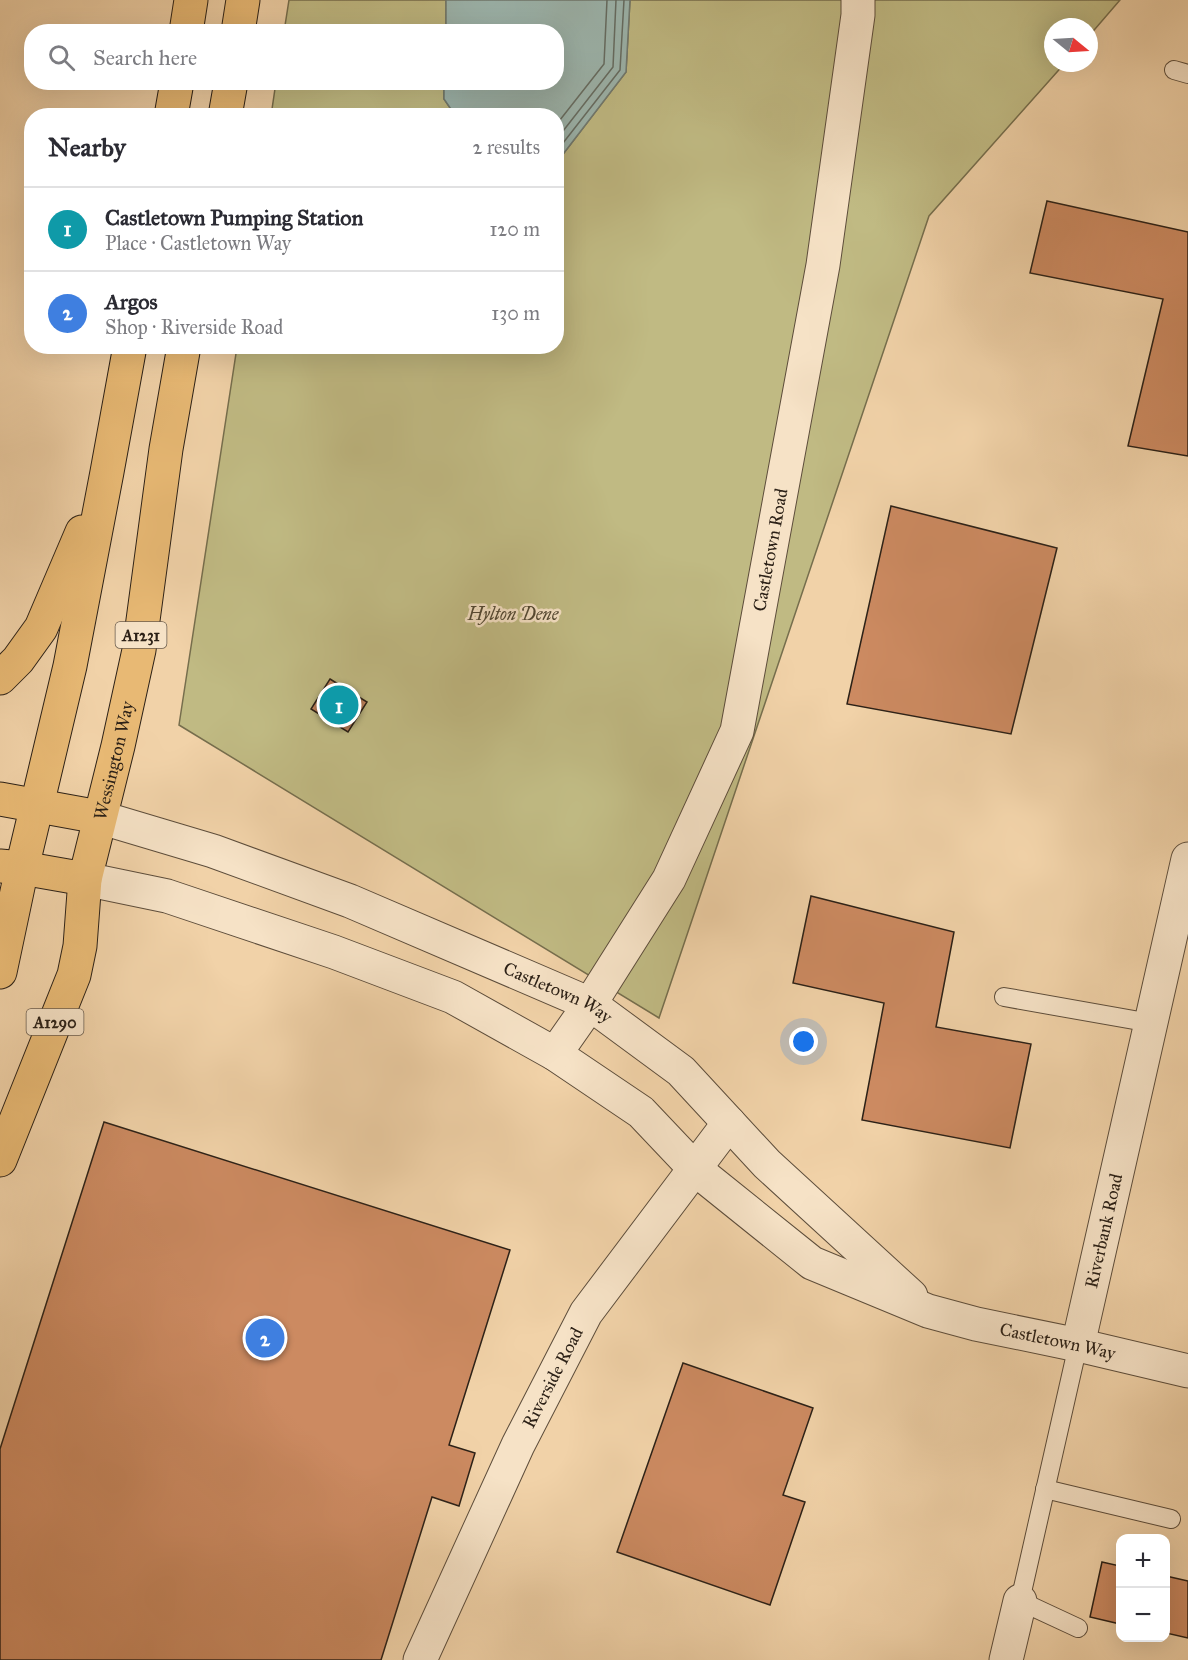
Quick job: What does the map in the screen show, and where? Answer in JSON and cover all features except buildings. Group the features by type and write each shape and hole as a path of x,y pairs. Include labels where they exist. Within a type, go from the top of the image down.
{"main road":[{"path":"187,24 191,0"},
{"path":"239,24 243,0"},
{"path":"172,108 176,90"},
{"path":"226,108 230,90"},
{"path":"0,972 11,867 37,805 70,666 129,354"},
{"name":"Wessington Way","path":"0,1160 74,975 80,946 85,879 139,650 166,449 183,354"},
{"path":"0,678 18,660 41,628 107,472"},
{"path":"0,799 99,817"},
{"path":"11,867 85,879"}],"street":[{"name":"Castletown Road","path":"555,1054 590,1004 669,879 737,731 823,265 858,15 858,0"},
{"name":"Castletown Way","path":"99,817 213,851 350,900 590,1004 681,1071 767,1164 928,1311"},
{"name":"Riverbank Road","path":"1078,1345 1188,859"},
{"name":"Castletown Way","path":"85,879 167,896 334,952 453,997 555,1054 641,1112 695,1169 812,1263 928,1311 976,1324 1188,1371"},
{"name":"Riverside Road","path":"420,1660 518,1445 586,1313 729,1123"},
{"path":"1006,1660 1020,1601"}],"lane":[{"path":"1004,997 1151,1023"},
{"name":"Riverbank Road","path":"1020,1601 1078,1345"},
{"path":"1045,1489 1171,1519"},
{"path":"1020,1601 1078,1628"}],"green space":[{"path":"289,0 446,0 446,24 285,24"},
{"name":"Hylton Dene","path":"630,0 1120,0 1098,26 1098,18 1044,18 1044,72 1057,72 929,216 659,1018 179,725 236,354 564,354 564,153 626,72"},
{"path":"275,90 444,90 444,99 450,108 272,108"}],"water":[{"path":"446,0 630,0 626,72 564,153 564,108 450,108 444,99 444,90 564,90 564,24 446,24"}],"place":[{"name":"Castletown Pumping Station","path":"339,705"},
{"name":"Argos","path":"265,1338"}]}
